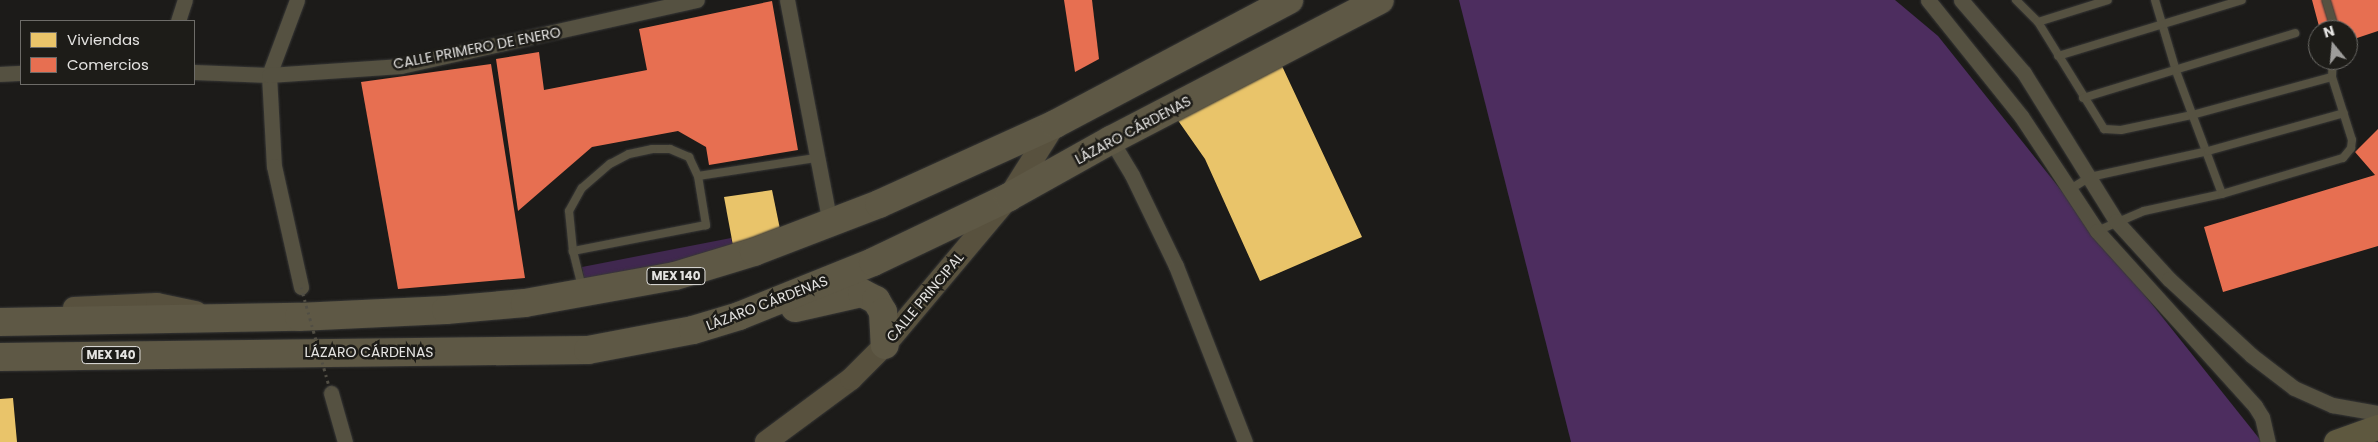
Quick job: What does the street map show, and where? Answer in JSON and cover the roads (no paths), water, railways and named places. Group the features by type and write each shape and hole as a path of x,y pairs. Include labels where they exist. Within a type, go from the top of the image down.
{"highway":[{"name":"MEX 140","path":"2,319 214,317 446,310 525,304 675,276 830,223 1055,124 1289,0"},
{"name":"LÁZARO CÁRDENAS","path":"0,357 221,352 588,350 694,330 739,316 873,262 1009,198 1111,140 1380,0"},
{"path":"739,316 765,315 862,293 876,300 883,312 884,345"}],"main road":[{"name":"CALLE PRINCIPAL","path":"766,442 851,379 884,345 1009,198 1055,124"},
{"path":"0,366 270,362 290,360 307,352"},
{"path":"2336,442 2368,428"}],"street":[{"path":"178,20 185,0"},
{"path":"297,0 270,75 274,166 301,287"},
{"name":"CALLE PRIMERO DE ENERO","path":"195,72 270,75 401,66 642,6 697,0"},
{"path":"787,0 830,223"},
{"path":"1928,0 2020,116 2097,231 2255,406 2262,417 2268,442"},
{"path":"1961,0 2024,73 2116,221 2169,279 2251,355 2294,388 2332,405 2368,428"},
{"path":"0,74 20,73"},
{"path":"1111,140 1132,175 1176,266 1245,442"},
{"path":"331,393 345,442"}],"lane":[{"path":"2016,0 2038,22 2083,98 2104,129 2121,130 2192,116 2332,77"},
{"path":"2038,22 2108,0"},
{"path":"2155,0 2176,72 2192,116 2208,151 2222,194"},
{"path":"2058,56 2242,0"},
{"path":"2326,0 2332,20"},
{"path":"2083,98 2176,72 2296,33"},
{"path":"2097,231 2116,221 2177,202 2222,194 2343,158 2351,148 2352,140 2332,77 2333,70"},
{"path":"2069,190 2090,177 2208,151 2344,113"},
{"path":"573,251 706,225 698,176 689,157 670,149 629,154 610,164 582,188 569,211 573,251 583,294"},
{"path":"698,176 816,158"}]}
